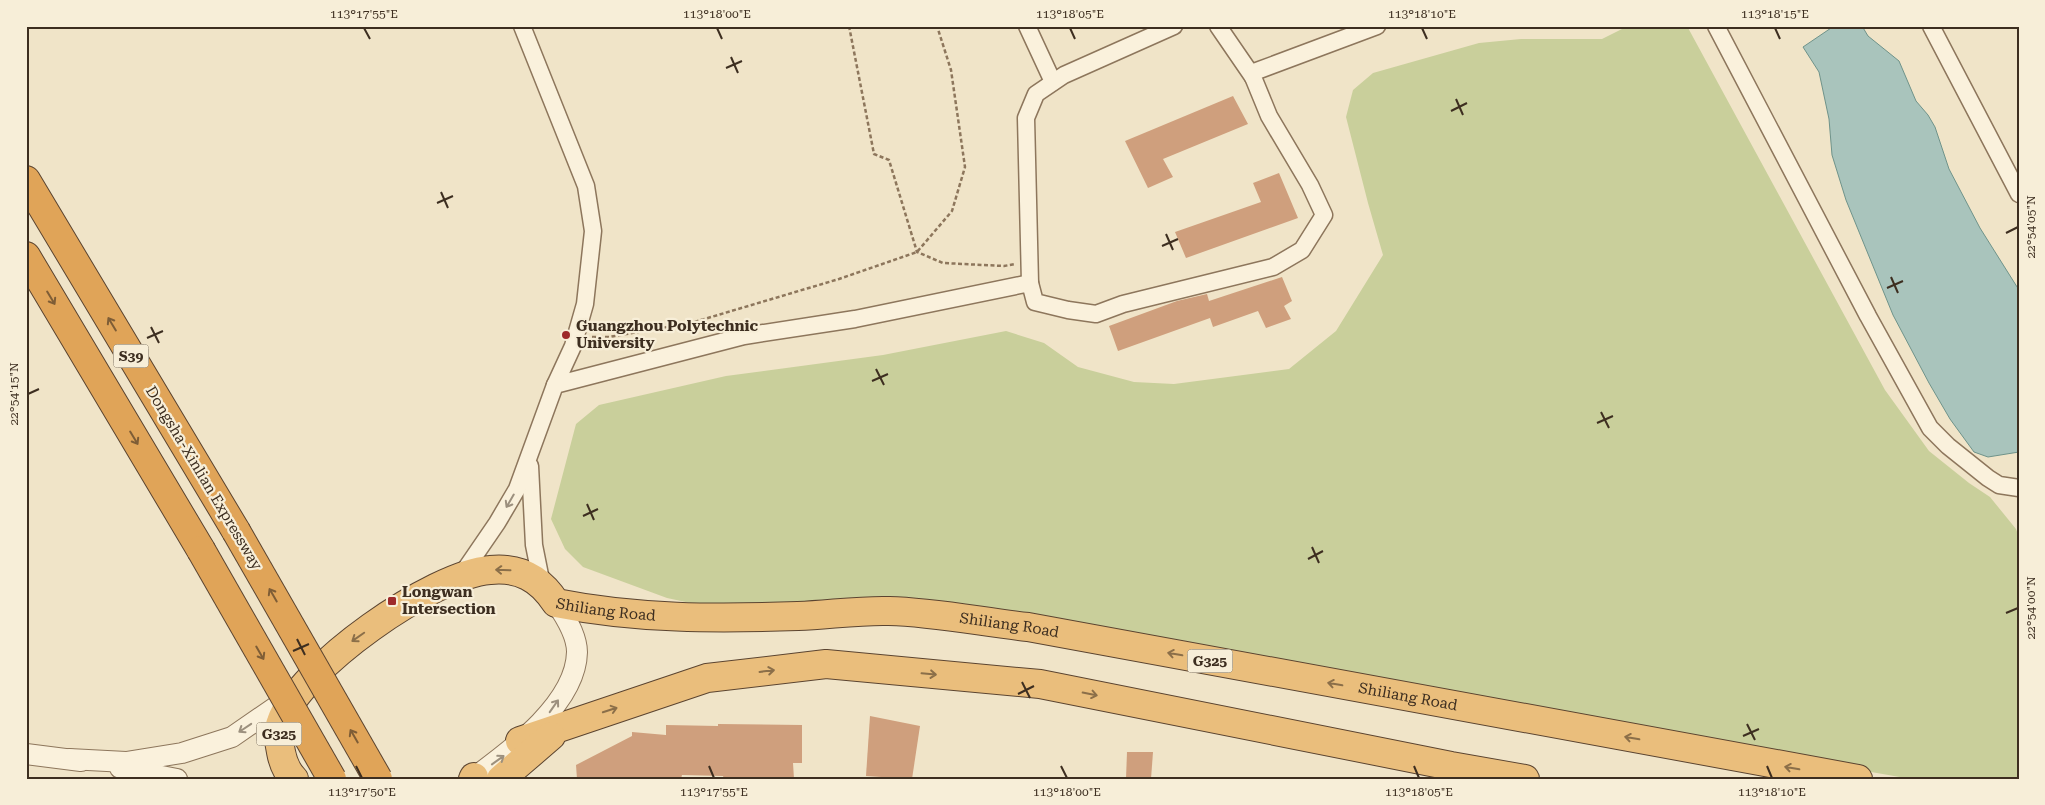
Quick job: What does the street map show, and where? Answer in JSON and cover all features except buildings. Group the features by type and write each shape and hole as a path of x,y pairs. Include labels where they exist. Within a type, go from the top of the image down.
{"highway":[{"name":"Dongsha-Xinlian Expressway","path":"26,180 236,532 378,779"},
{"name":"S39","path":"26,256 201,550 332,779"},
{"name":"Shiliang Road","path":"294,779 287,772 279,740 280,723 300,691 323,665 356,638 419,598 460,577 488,570 511,570 530,575 549,594 598,610 664,617 706,618 798,616 888,611 1028,627 1858,779"},
{"path":"520,741 707,678 826,664 1040,684 1525,779"},
{"path":"501,779 564,725"}],"street":[{"path":"460,577 497,523 517,489 555,385 576,336 585,304 593,231 586,186 522,26"},
{"path":"1027,26 1053,82"},
{"path":"1174,26 1064,74 1036,94 1026,118 1030,283 1035,302 1096,314 1123,304 1179,289 1273,267 1302,250 1324,215 1310,185 1269,116 1253,77 1218,26"},
{"path":"1253,77 1254,72 1377,26"},
{"path":"1716,26 1868,316 1930,428 1948,446 1988,478 1999,484 2019,488"},
{"path":"1931,26 2019,194"},
{"path":"555,385 744,336 855,319 1030,283"},
{"path":"473,778 520,741 554,708 576,665 577,650 574,637 549,594 534,545 530,456"},
{"path":"26,754 69,759 126,762 182,754 232,737 300,691"},
{"path":"69,759 177,779"}],"path":[{"path":"849,26 874,154 889,160 917,252"},
{"path":"576,336 609,337 691,323 839,279 917,252 952,211 965,167 951,70 937,26"},
{"path":"917,252 943,263 1004,266 1029,261"}],"green space":[{"path":"1628,26 1687,26 1885,390 1929,451 1990,497 2016,529 2019,537 2019,779 1911,779 957,611 709,607 667,598 583,567 565,549 551,519 576,424 599,405 726,376 883,355 1006,331 1044,343 1078,367 1134,382 1174,384 1289,369 1336,331 1383,255 1346,117 1353,90 1373,73 1479,43 1521,39 1602,39"}],"water":[{"path":"1834,26 1862,26 1868,36 1899,61 1916,101 1935,127 1949,169 1980,228 2019,290 2019,452 1988,457 1974,452 1950,419 1893,315 1846,200 1832,155 1829,119 1819,72 1803,47"}],"place":[{"name":"Guangzhou Polytechnic University","path":"566,335"},
{"name":"Longwan Intersection","path":"392,601"}]}
